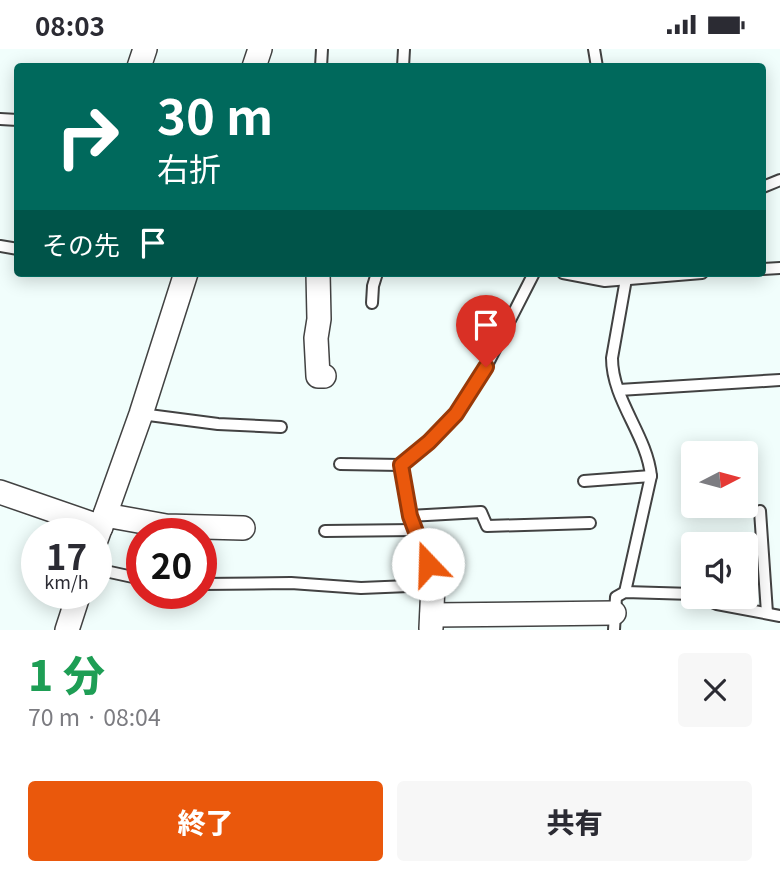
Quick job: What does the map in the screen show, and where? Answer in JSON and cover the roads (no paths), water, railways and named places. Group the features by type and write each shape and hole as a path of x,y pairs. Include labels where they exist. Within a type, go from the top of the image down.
{"street":[{"path":"104,518 185,277"},
{"path":"318,277 318,376 324,376"},
{"path":"0,492 75,518"},
{"path":"112,527 243,527"},
{"path":"433,585 432,622 614,621"},
{"path":"67,630 74,609"}],"lane":[{"path":"372,303 376,277"},
{"path":"340,464 401,465 429,442 456,414 486,367 532,277"},
{"path":"599,277 605,281 651,277"},
{"path":"625,592 651,477 650,464 622,400 612,367 626,279"},
{"path":"619,390 780,380"},
{"path":"141,414 218,424 281,426"},
{"path":"217,584 291,583 361,587 433,585 410,516 401,465"},
{"path":"584,481 651,477"},
{"path":"760,511 767,613"},
{"path":"410,516 481,512 487,526 590,523"},
{"path":"325,531 415,530"},
{"path":"614,621 616,597 625,592 681,594"},
{"path":"745,609 780,615"}]}
